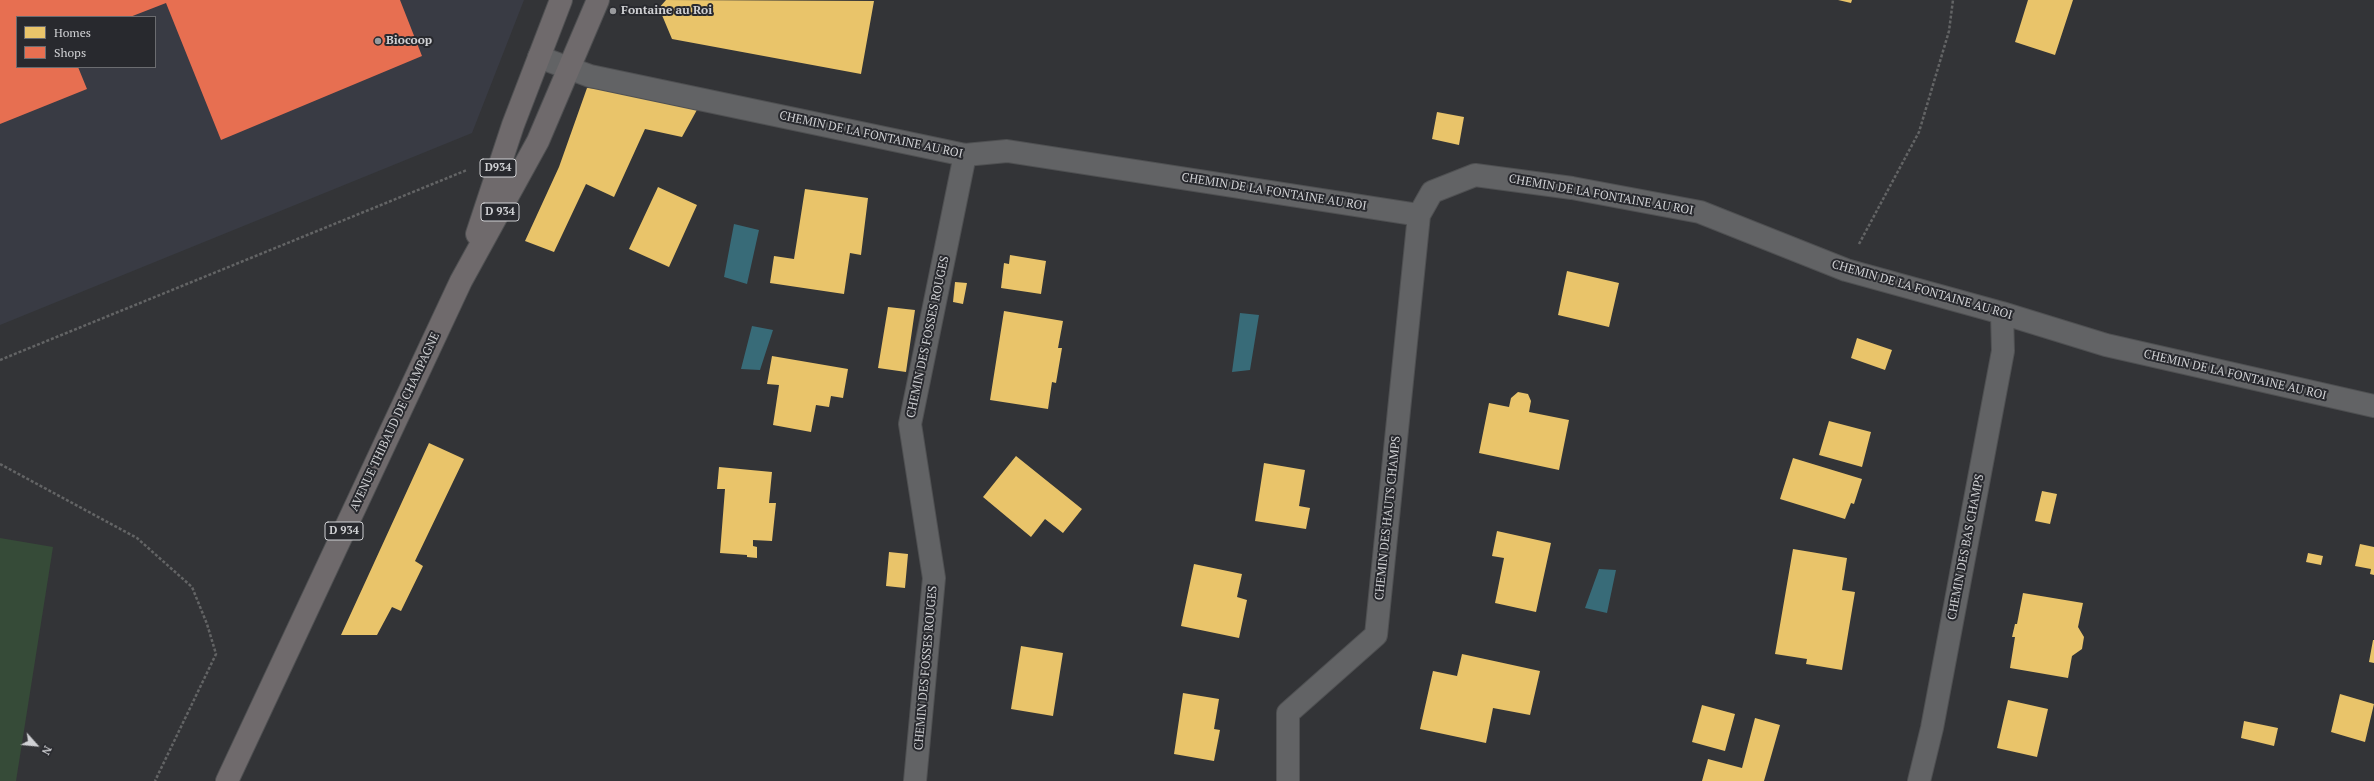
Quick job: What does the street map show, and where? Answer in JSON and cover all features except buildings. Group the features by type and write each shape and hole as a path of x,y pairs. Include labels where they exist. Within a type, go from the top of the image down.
{"main road":[{"name":"AVENUE THIBAUD DE CHAMPAGNE","path":"461,281 513,125 561,0"},
{"name":"AVENUE THIBAUD DE CHAMPAGNE","path":"227,781 461,281 538,141 598,0"}],"street":[{"name":"CHEMIN DE LA FONTAINE AU ROI","path":"539,57 590,76 965,155 1008,151 1419,215 1432,192 1475,175 1572,188 1700,212 1846,270 2002,313 2106,346 2374,406"},
{"name":"CHEMIN DES FOSSES ROUGES","path":"915,781 934,578 910,424 965,155"},
{"name":"CHEMIN DES HAUTS CHAMPS","path":"1288,781 1288,713 1376,635 1419,215"},
{"name":"CHEMIN DES BAS CHAMPS","path":"1919,781 1932,728 2003,351 2002,313"}],"path":[{"path":"1846,270 1919,132 1949,31 1954,0"},
{"path":"0,360 471,169"},
{"path":"0,464 136,538 192,587 207,624 216,654 155,781"}],"shaded area":[{"path":"0,0 524,0 472,133 0,325"}],"green space":[{"path":"0,538 53,547 16,781 0,781"}],"water":[{"path":"734,224 759,230 747,284 724,277"},
{"path":"1240,313 1259,315 1250,370 1232,372"},
{"path":"752,326 773,330 760,370 741,369"},
{"path":"1599,569 1616,570 1607,613 1585,608"}],"place":[{"name":"Fontaine au Roi","path":"613,11"},
{"name":"Biocoop","path":"378,41"}]}
